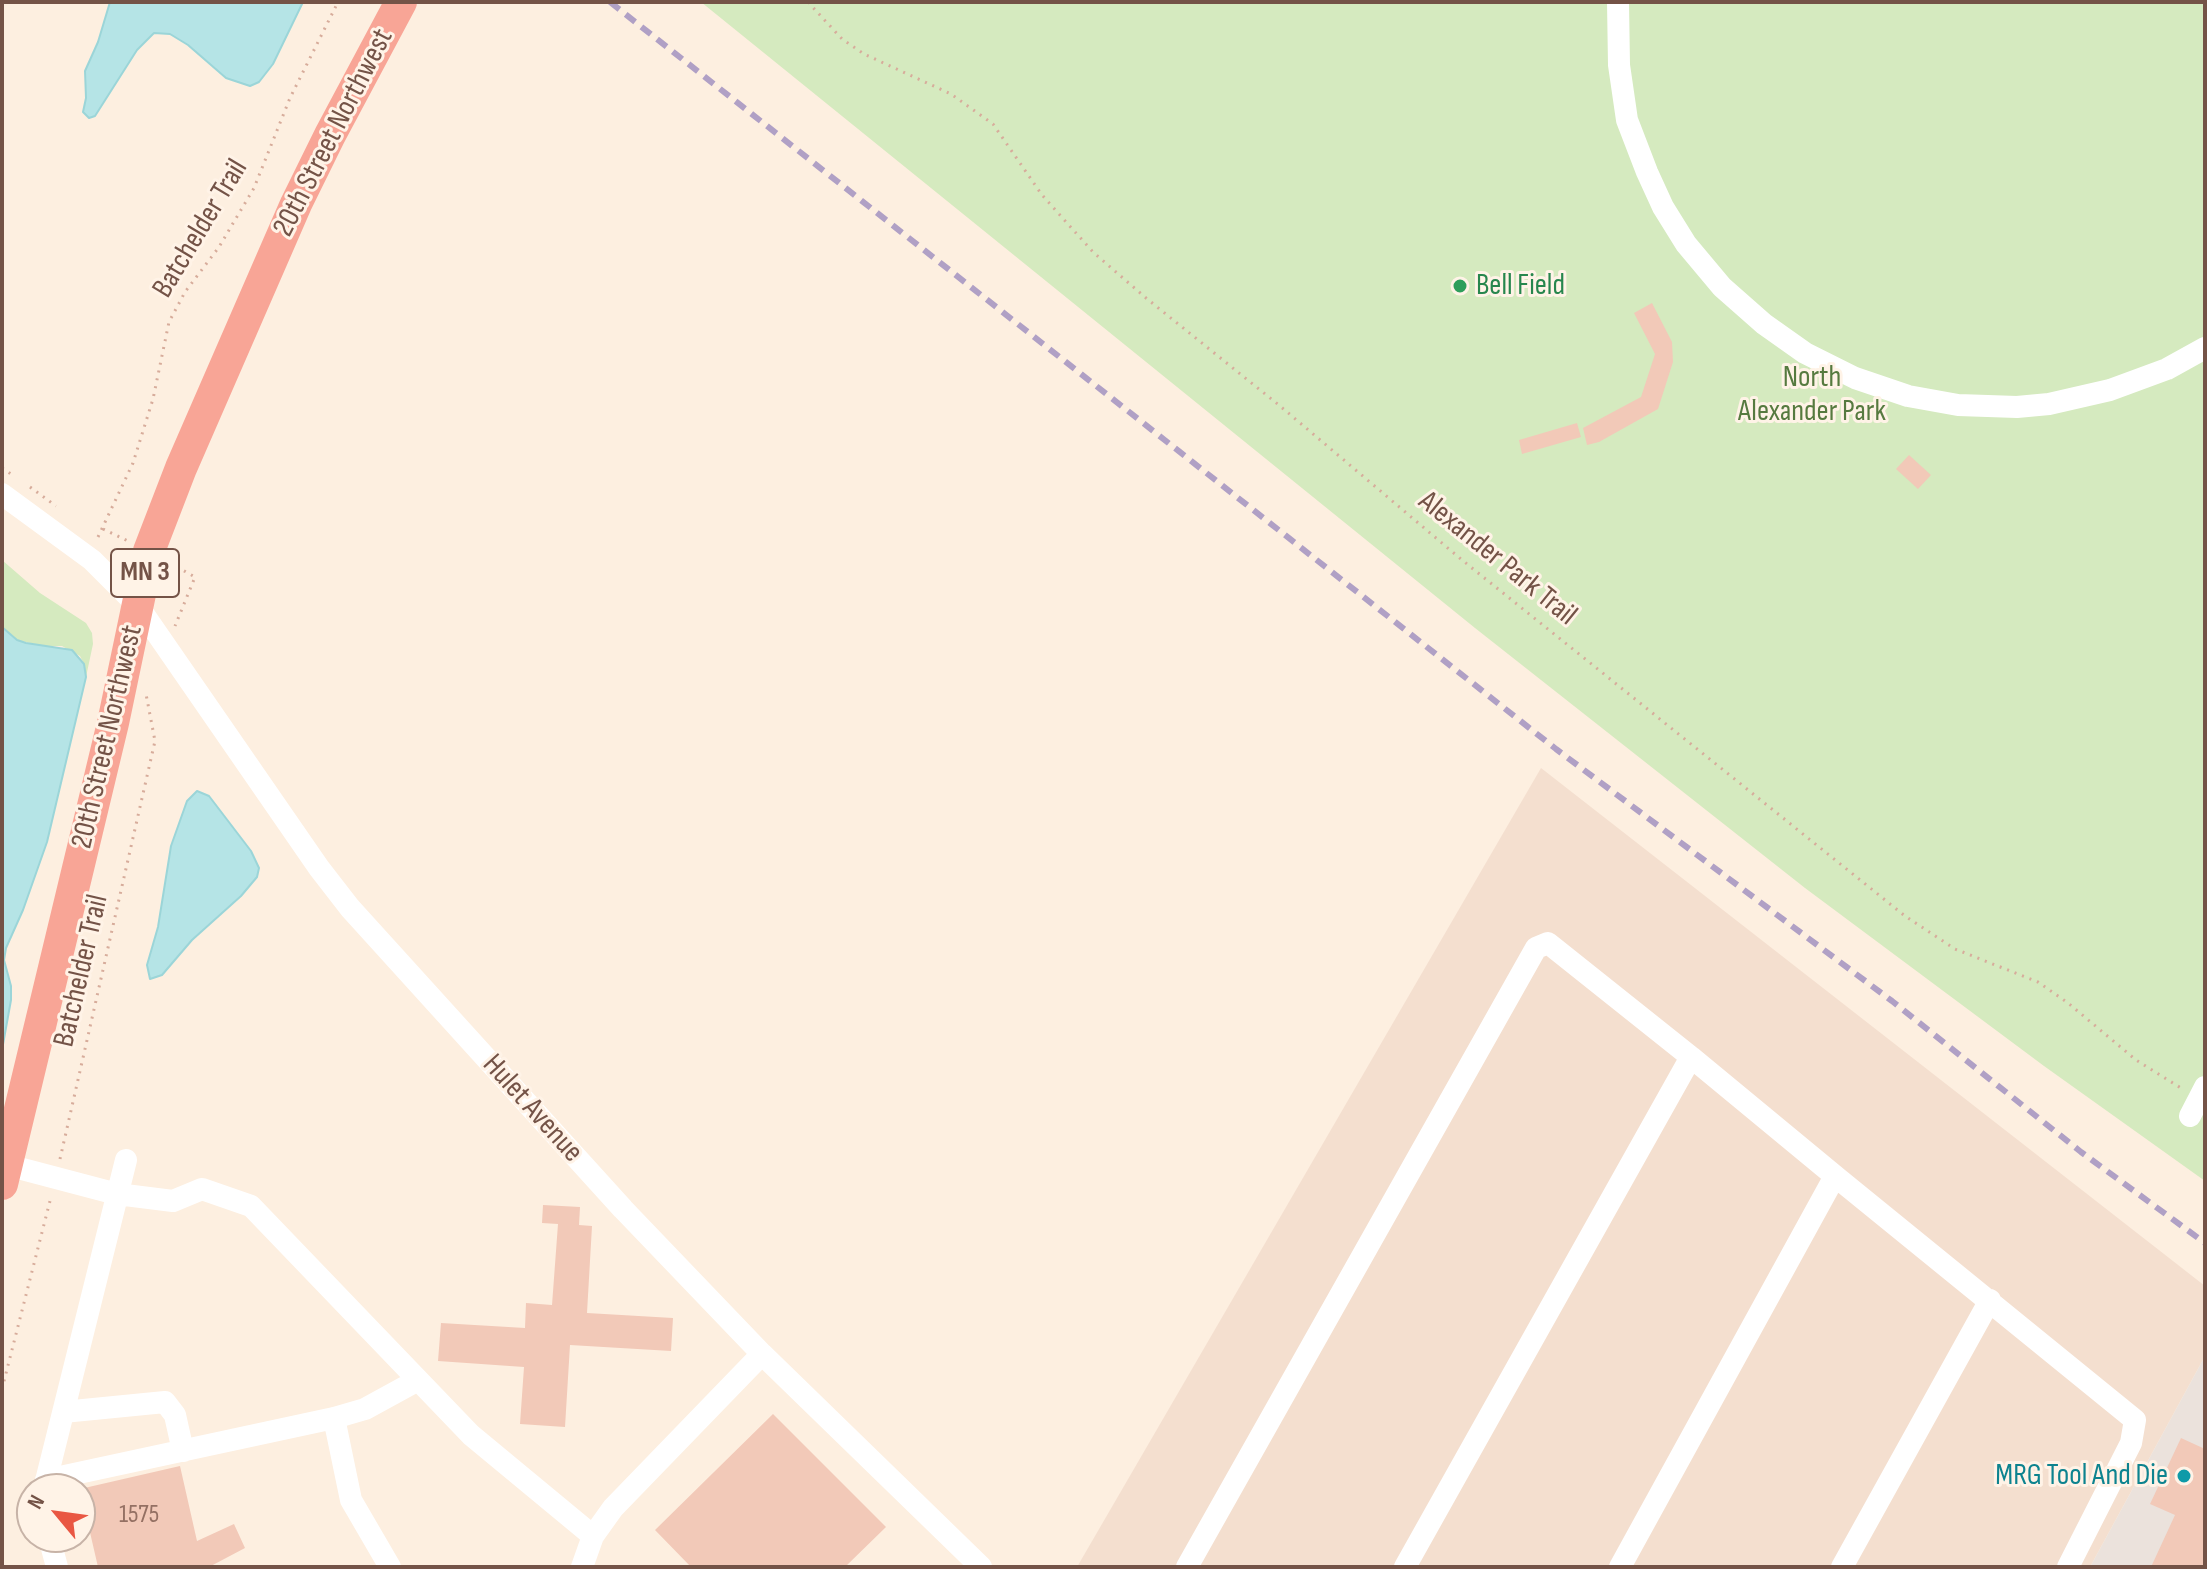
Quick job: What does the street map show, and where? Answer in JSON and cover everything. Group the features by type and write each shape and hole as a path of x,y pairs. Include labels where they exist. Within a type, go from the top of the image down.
{"highway":[{"name":"20th Street Northwest","path":"4,1175 109,738 149,551 181,468 296,204 401,2"}],"street":[{"path":"1618,2 1619,65 1627,120 1663,207 1686,244 1722,287 1764,324 1805,353 1855,378 1908,396 1958,405 2017,407 2049,404 2110,390 2167,369 2205,348"},
{"name":"Hulet Avenue","path":"2,494 92,560 138,606 350,908 623,1209 762,1354 981,1567"},
{"path":"1187,1567 1536,948 1548,943 2135,1420 2131,1443 2068,1567"},
{"path":"1405,1567 1691,1057"},
{"path":"2190,1116 2204,1089"},
{"path":"48,1473 126,1160"},
{"path":"4,1175 55,1179 117,1194 173,1201 202,1189 251,1206 471,1435 593,1536"},
{"path":"1620,1567 1835,1176"},
{"path":"1842,1567 1990,1300"},
{"path":"582,1567 593,1536 613,1508 762,1354"},
{"path":"94,1473 334,1418 365,1409 418,1380"},
{"path":"63,1412 165,1402 175,1415 183,1451"},
{"path":"334,1418 351,1500 390,1567"}],"path":[{"name":"Batchelder Trail","path":"97,538 133,463 143,433 169,322 185,292 219,247 254,188 290,98 338,2"},
{"name":"Alexander Park Trail","path":"808,2 820,18 853,47 951,94 993,124 1042,195 1093,252 1462,560 1905,916 1955,949 2038,982 2161,1077 2188,1091 2204,1089"},
{"path":"103,529 195,577 167,647"},
{"name":"Batchelder Trail","path":"2,1389 136,835 155,741 145,686"}],"shaded area":[{"path":"1541,768 2205,1286 2205,1356 2090,1567 1077,1567"},
{"path":"2205,1356 2205,1567 2090,1567"}],"green space":[{"name":"North Alexander Park","path":"701,2 2205,2 2205,1181 1805,888 1475,628"},
{"path":"2,560 40,593 86,623 92,633 93,644 86,677 80,656 62,646 43,646 17,640 2,627"}],"water":[{"path":"110,2 303,2 273,64 259,82 250,86 226,78 188,45 170,34 154,33 137,50 95,116 89,118 83,112 85,71"},
{"path":"2,627 17,640 26,643 72,650 84,664 86,677 47,842 6,948 4,960 11,986 11,1000 2,1050"},
{"path":"197,791 209,796 251,851 259,868 257,877 241,896 192,940 162,975 150,979 147,965 158,927 171,846 187,801"}],"building":[{"path":"1652,303 1672,342 1673,362 1658,409 1599,442 1587,445 1583,428 1641,397 1655,354 1634,313"},
{"path":"1577,423 1581,437 1522,454 1519,440"},
{"path":"1909,455 1931,475 1918,489 1896,469"},
{"path":"543,1205 580,1207 579,1225 592,1226 587,1313 673,1318 671,1351 570,1345 565,1427 520,1424 524,1367 438,1361 441,1323 525,1328 526,1303 552,1305 558,1224 542,1223"},
{"path":"773,1414 886,1527 845,1567 691,1567 655,1530"},
{"name":"MRG Tool And Die","path":"2181,1438 2205,1449 2205,1567 2151,1567 2175,1515 2150,1504"},
{"path":"180,1466 197,1541 234,1524 245,1548 209,1567 98,1567 95,1553 96,1485"}],"railway":[{"path":"610,2 1556,749 1892,1001 2081,1152 2205,1243"}],"place":[{"name":"Bell Field","path":"1460,286"},
{"name":"MRG Tool And Die","path":"2184,1476"}]}
